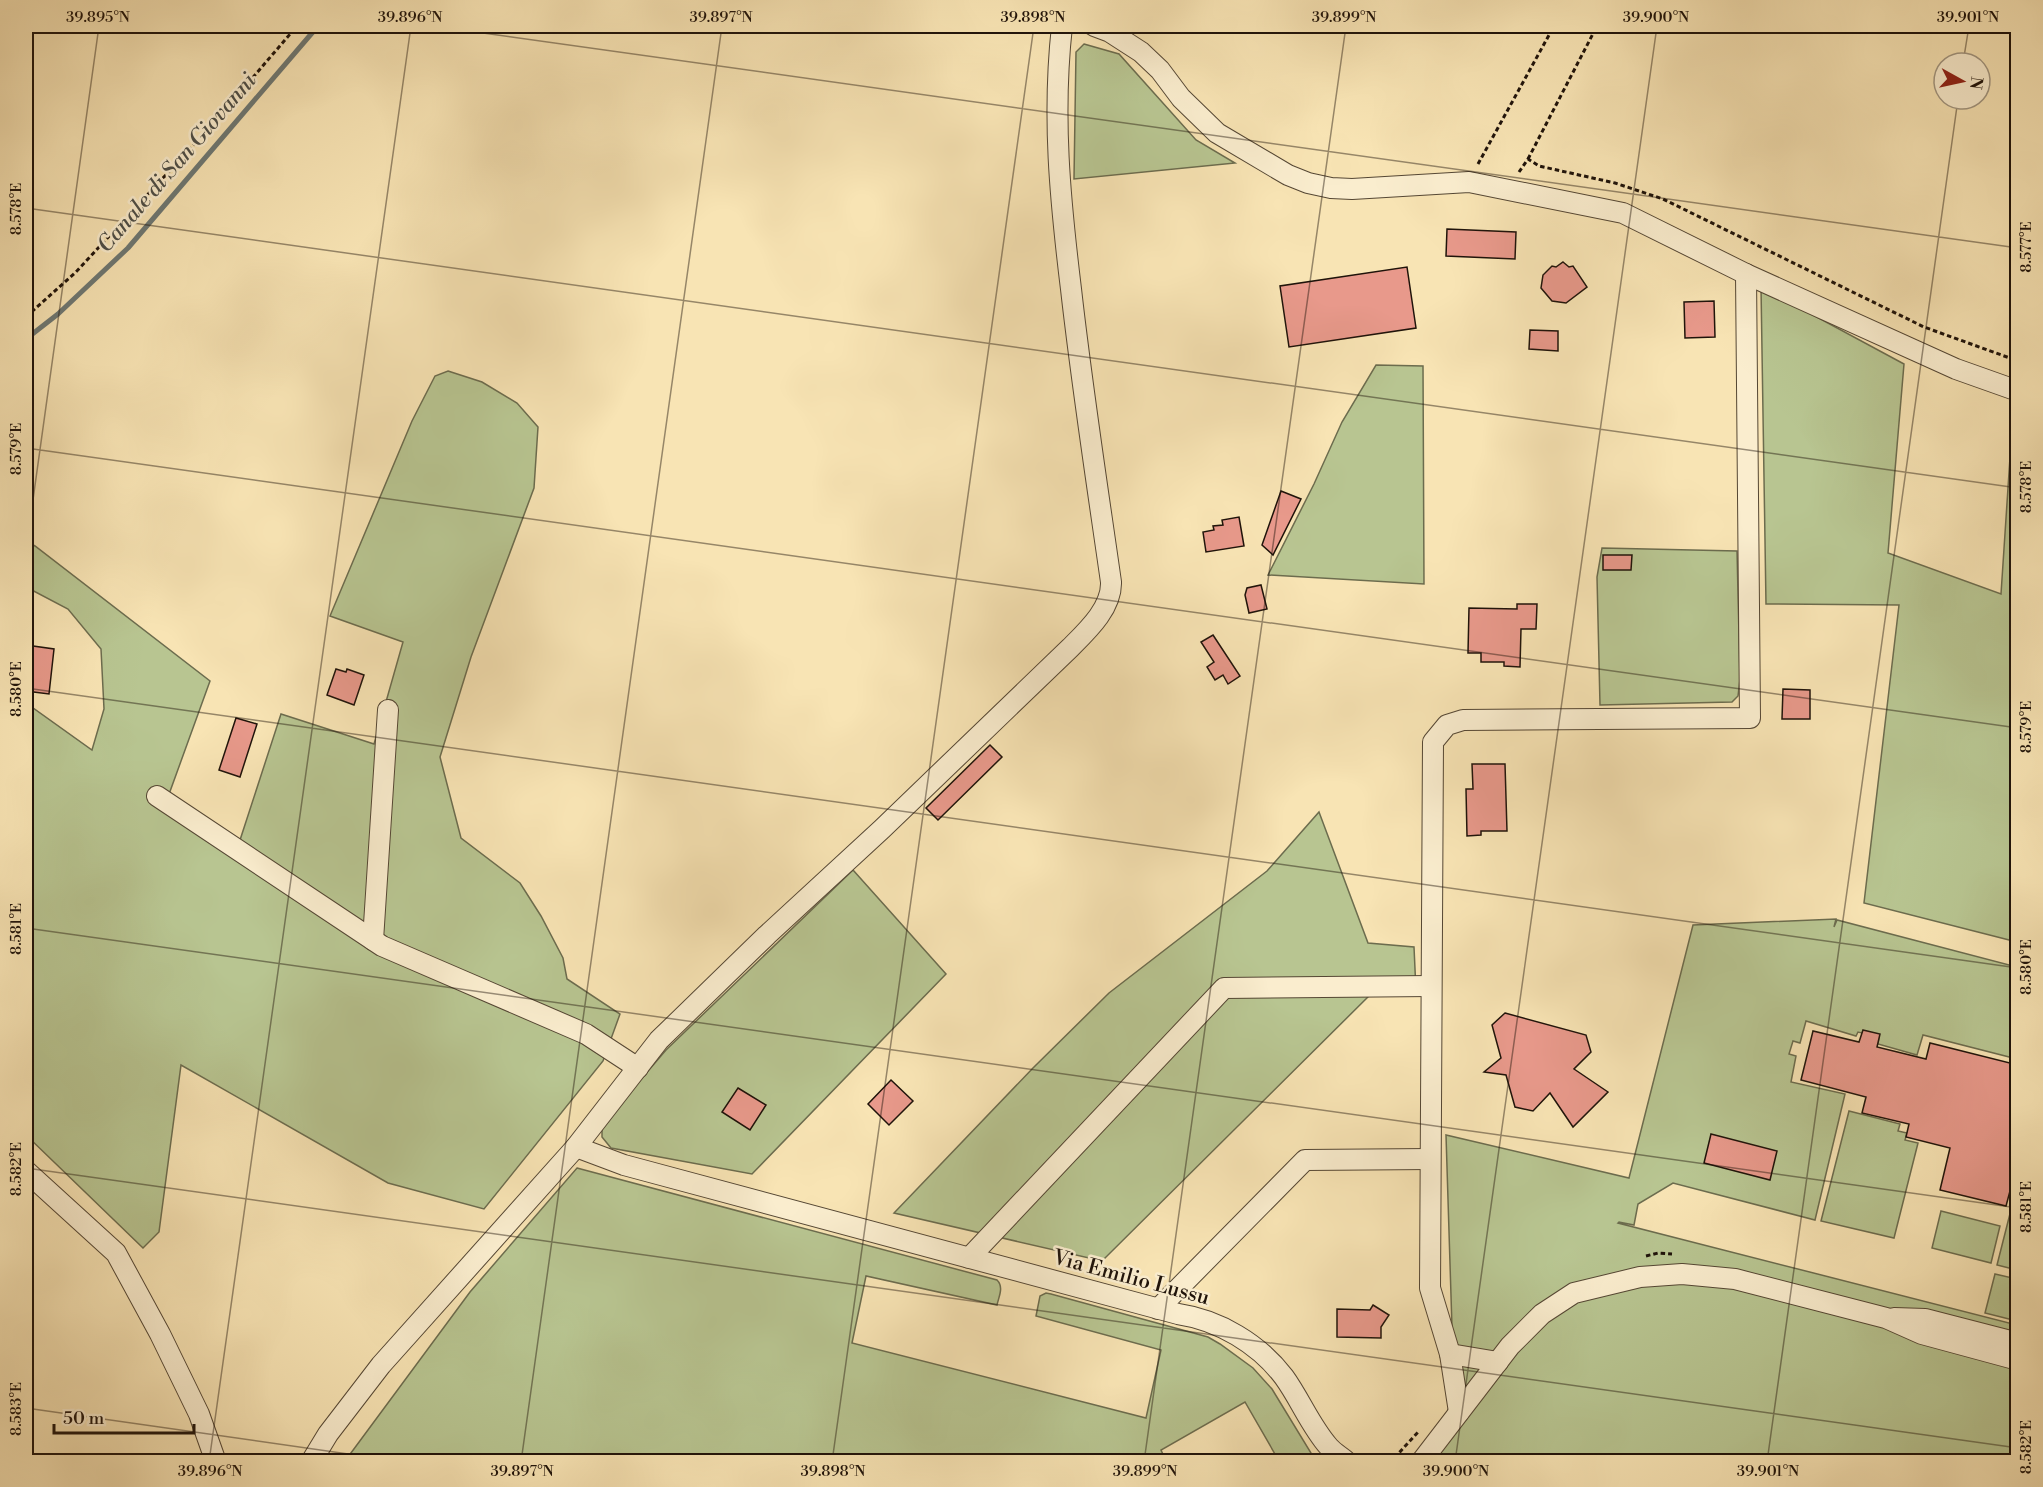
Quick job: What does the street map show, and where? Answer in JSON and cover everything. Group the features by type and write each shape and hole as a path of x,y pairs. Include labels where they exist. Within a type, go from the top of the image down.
{"street":[{"path":"311,1461 328,1434 381,1365 576,1147 658,1040 1070,648 1088,629 1109,597 1111,582 1081,374 1059,192 1058,63 1062,26"},
{"path":"1094,26 1110,32 1141,52 1160,70 1181,98 1217,133 1288,175 1308,183 1331,188 1352,189 1469,182 1623,213 1746,274 1956,369 2018,391"},
{"path":"1459,1412 1450,1354 1430,1288 1433,742 1447,725 1463,720 1750,718 1746,274"},
{"path":"373,940 388,710"},
{"path":"157,796 382,946 586,1034 638,1068"},
{"path":"969,1258 1224,988 1431,986"},
{"name":"Via Emilio Lussu","path":"576,1147 624,1165 1194,1317 1249,1343 1283,1377 1331,1455 1347,1461"},
{"path":"1158,1309 1305,1160 1430,1159"},
{"path":"26,1171 116,1253 160,1334 199,1414 216,1461"},
{"path":"1420,1461 1510,1346 1542,1314 1574,1293 1640,1277 1682,1274 1735,1279 1886,1318 1922,1334 2018,1360"},
{"path":"1886,1318 1925,1319 2018,1343"},
{"path":"1450,1354 1498,1362"}],"path":[{"path":"26,316 76,273 212,125 297,26"},
{"path":"1469,182 1554,26"},
{"path":"1508,189 1528,159 1597,26"},
{"path":"1528,159 1539,166 1615,183 1663,199 1924,327 2018,361"},
{"path":"1635,1259 1658,1253 1681,1255"},
{"path":"1388,1461 1398,1454 1420,1429"}],"green space":[{"path":"1084,44 1119,54 1196,140 1235,163 1074,179 1076,52"},
{"path":"1761,287 1904,364 1888,553 2001,594 2014,397 2017,398 2017,942 1864,903 1899,605 1766,604"},
{"path":"1376,365 1423,366 1424,584 1268,575 1342,422"},
{"path":"448,371 482,382 517,403 538,427 534,488 471,657 440,757 461,838 520,883 541,916 563,958 567,979 620,1014 603,1061 484,1209 388,1183 181,1065 159,1232 143,1248 26,1135 26,703 92,750 104,709 101,649 68,609 26,587 26,541 210,681 168,797 240,840 281,714 374,744 403,642 330,616 412,421 435,376"},
{"path":"1602,548 1737,551 1740,679 1738,696 1732,702 1600,705 1597,577"},
{"path":"1319,812 1368,943 1414,947 1416,991 1374,991 1102,1261 894,1213 1033,1068 1109,993 1267,871"},
{"path":"853,870 946,974 752,1174 611,1148 602,1137 602,1125 666,1050"},
{"path":"1836,919 1834,927 1837,920 2017,967 2017,1059 1923,1035 1917,1055 1878,1044 1879,1037 1858,1032 1856,1036 1806,1021 1800,1043 1793,1041 1789,1054 1796,1056 1791,1082 1845,1094 1815,1220 1673,1183 1638,1204 1634,1225 1618,1223 2017,1325 2017,1461 1431,1462 1454,1392 1446,1135 1629,1178 1693,925"},
{"path":"1849,1111 1900,1124 1898,1131 1907,1133 1905,1140 1918,1143 1894,1238 1821,1221"},
{"path":"577,1168 997,1280 999,1283 1000,1292 997,1305 866,1276 852,1343 1146,1418 1161,1350 1036,1316 1040,1296 1046,1293 1051,1294 1208,1337 1253,1368 1272,1389 1311,1453 1313,1461 1279,1461 1245,1402 1161,1450 1166,1461 345,1461 470,1292"},
{"path":"2017,1186 2017,1270 1997,1265"},
{"path":"1941,1211 2000,1226 1991,1263 1932,1248"},
{"path":"1995,1274 2017,1279 2017,1321 1985,1313"}],"building":[{"path":"1447,229 1516,232 1515,259 1446,256"},
{"path":"1563,262 1569,267 1573,266 1587,287 1566,303 1552,301 1541,288 1543,275 1552,266 1556,267"},
{"path":"1407,267 1416,328 1289,347 1280,286"},
{"path":"1714,301 1715,337 1685,338 1684,302"},
{"path":"1530,330 1558,331 1558,351 1529,349"},
{"path":"1281,491 1301,499 1273,555 1262,545"},
{"path":"1239,517 1244,546 1206,552 1203,532 1214,530 1213,526 1223,525 1222,520"},
{"path":"1603,555 1632,555 1631,570 1603,570"},
{"path":"1261,585 1267,609 1249,613 1245,595 1247,588"},
{"path":"1517,604 1537,604 1536,629 1521,629 1520,667 1504,666 1504,662 1481,662 1481,653 1468,653 1469,608 1517,609"},
{"path":"1213,635 1240,676 1228,684 1223,675 1215,680 1207,667 1214,662 1201,642"},
{"path":"26,645 54,649 49,694 26,691"},
{"path":"336,669 346,672 347,669 364,675 354,705 327,695"},
{"path":"1783,689 1810,690 1810,719 1782,719"},
{"path":"236,718 257,724 240,777 219,770"},
{"path":"990,745 1002,757 938,820 926,808"},
{"path":"1472,764 1505,764 1507,831 1481,831 1481,835 1467,836 1466,789 1473,789"},
{"path":"1505,1013 1586,1035 1591,1052 1574,1069 1608,1092 1573,1127 1550,1093 1533,1111 1515,1107 1506,1075 1484,1072 1501,1058 1492,1025"},
{"path":"1863,1030 1880,1034 1877,1047 1926,1059 1930,1043 2018,1065 2018,1161 2006,1206 1940,1190 1950,1148 1906,1137 1909,1124 1862,1113 1866,1097 1801,1080 1813,1031 1859,1042"},
{"path":"891,1080 913,1101 889,1125 868,1104"},
{"path":"738,1088 766,1105 750,1130 722,1112"},
{"path":"1711,1134 1777,1151 1770,1180 1704,1163"},
{"path":"1373,1305 1389,1315 1381,1327 1381,1338 1337,1337 1337,1309 1370,1310"}],"waterway":[{"name":"Canale di San Giovanni","path":"26,339 58,314 128,248 318,26"}]}
